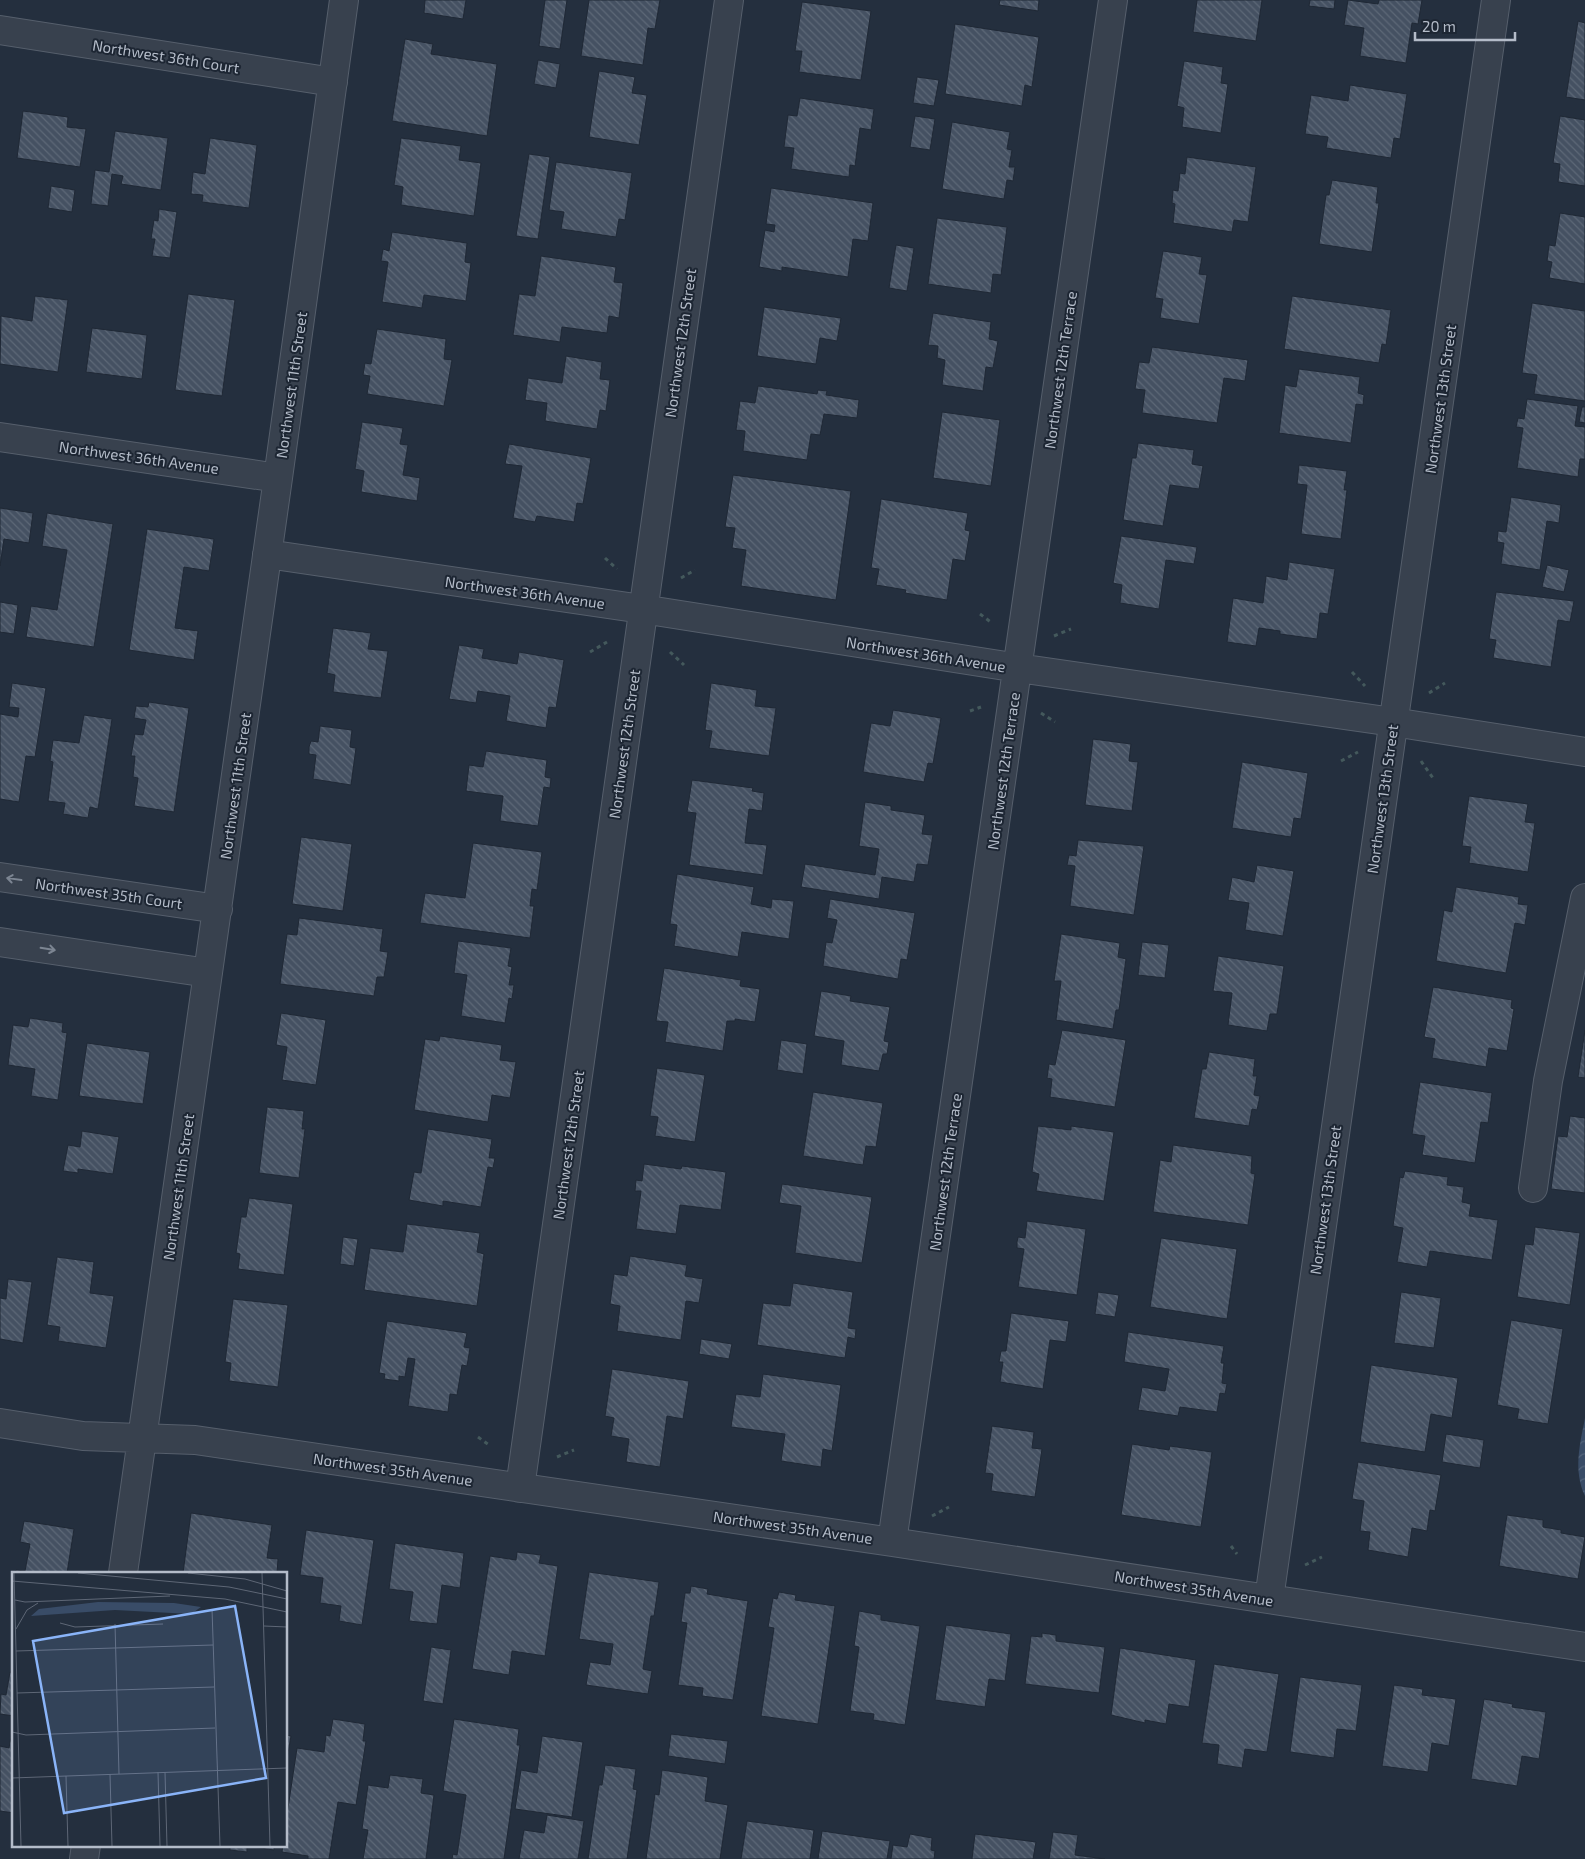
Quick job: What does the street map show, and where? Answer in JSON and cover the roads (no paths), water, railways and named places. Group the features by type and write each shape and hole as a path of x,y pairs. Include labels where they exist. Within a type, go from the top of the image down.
{"street":[{"name":"Northwest 11th Street","path":"123,1572 218,909 344,0"},
{"name":"Northwest 12th Street","path":"520,1488 729,0"},
{"name":"Northwest 12th Terrace","path":"892,1542 1113,0"},
{"name":"Northwest 13th Street","path":"1269,1599 1496,0"},
{"name":"Northwest 36th Court","path":"0,30 332,82"},
{"name":"Northwest 36th Avenue","path":"0,437 278,478"},
{"name":"Northwest 36th Avenue","path":"267,554 1585,752"},
{"name":"Northwest 35th Court","path":"0,877 218,909"},
{"path":"1534,1188 1548,1081 1585,898"},
{"path":"0,942 208,973"},
{"name":"Northwest 35th Avenue","path":"0,1423 83,1436 195,1440 892,1542 1585,1647"},
{"path":"84,1859 86,1846"}],"water":[{"path":"1585,1418 1585,1496 1581,1486 1578,1467"}]}
